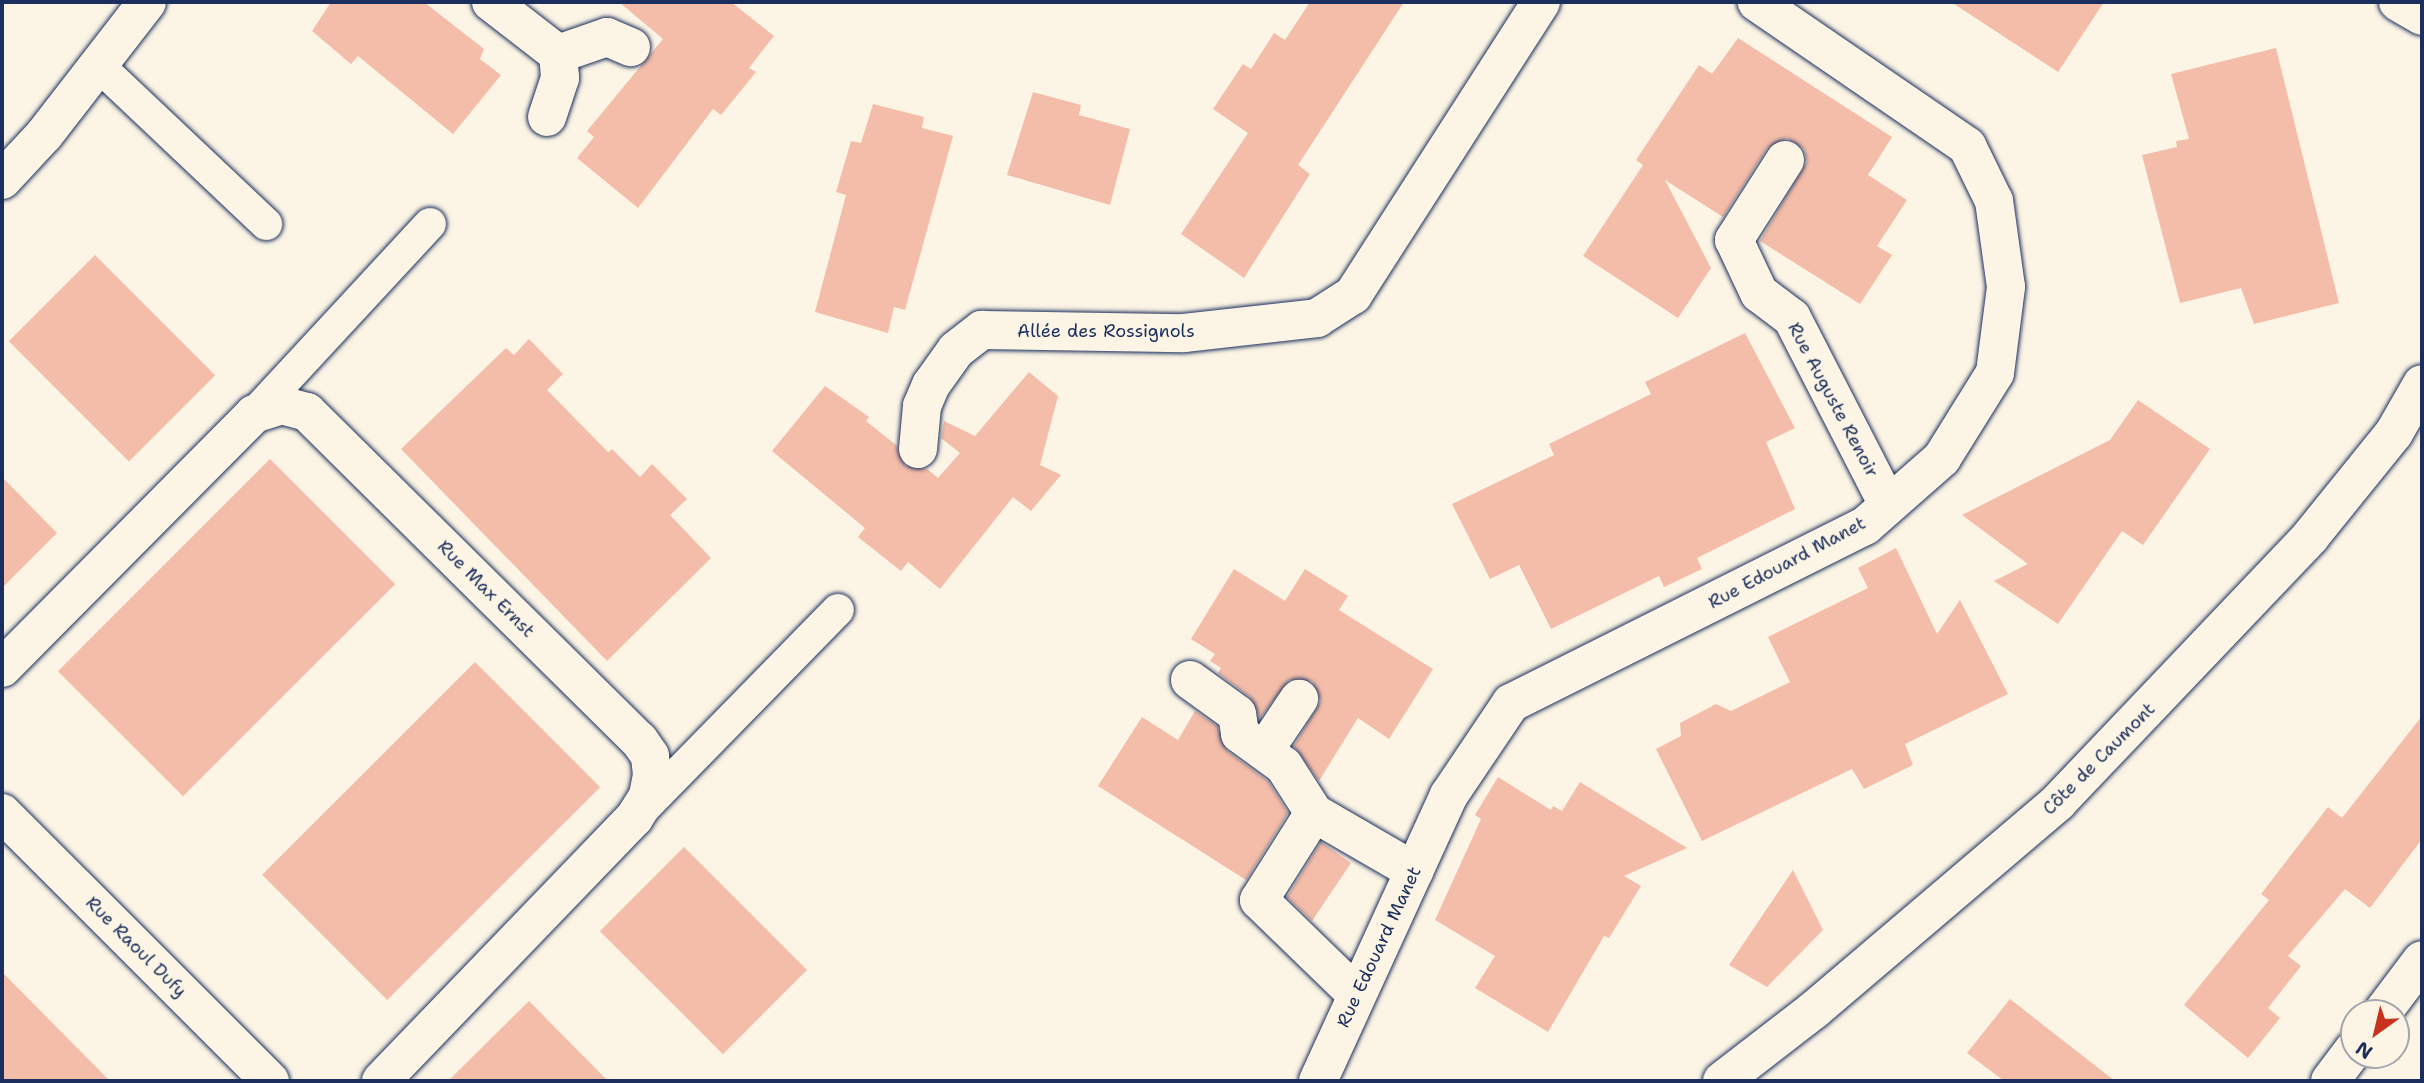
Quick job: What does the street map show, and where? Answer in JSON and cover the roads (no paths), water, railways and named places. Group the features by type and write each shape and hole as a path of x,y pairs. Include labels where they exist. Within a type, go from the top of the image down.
{"street":[{"path":"2,180 44,135 147,2"},
{"path":"491,2 558,54 560,78 547,117"},
{"name":"Allée des Rossignols","path":"918,449 922,405 930,385 956,350 982,330 1184,333 1317,318 1353,295 1541,2"},
{"name":"Rue Edouard Manet","path":"1318,1081 1449,795 1511,703 1865,526 1942,458 1994,373 2006,287 1994,201 1967,146 1757,2"},
{"path":"2398,2 2422,16"},
{"path":"558,54 607,37 631,47"},
{"path":"2,211 44,135"},
{"name":"Rue Auguste Renoir","path":"1785,160 1734,240 1759,293 1792,318 1888,505"},
{"name":"Côte de Caumont","path":"1722,1081 1814,1010 2059,802 2310,537 2394,433 2422,384"},
{"name":"Rue Max Ernst","path":"254,414 281,405 307,412 639,740 650,756 652,775 649,796 634,818 381,1081"},
{"path":"2,668 254,414"},
{"path":"1190,680 1237,714 1240,734 1284,766 1314,813 1414,871"},
{"path":"1264,751 1299,699"},
{"name":"Rue Raoul Dufy","path":"2,813 270,1081"},
{"path":"1314,813 1259,900 1357,995"},
{"path":"2393,999 2422,960"}],"lane":[{"path":"97,64 266,224"},
{"path":"254,414 430,224"},
{"path":"634,818 838,610"}]}
